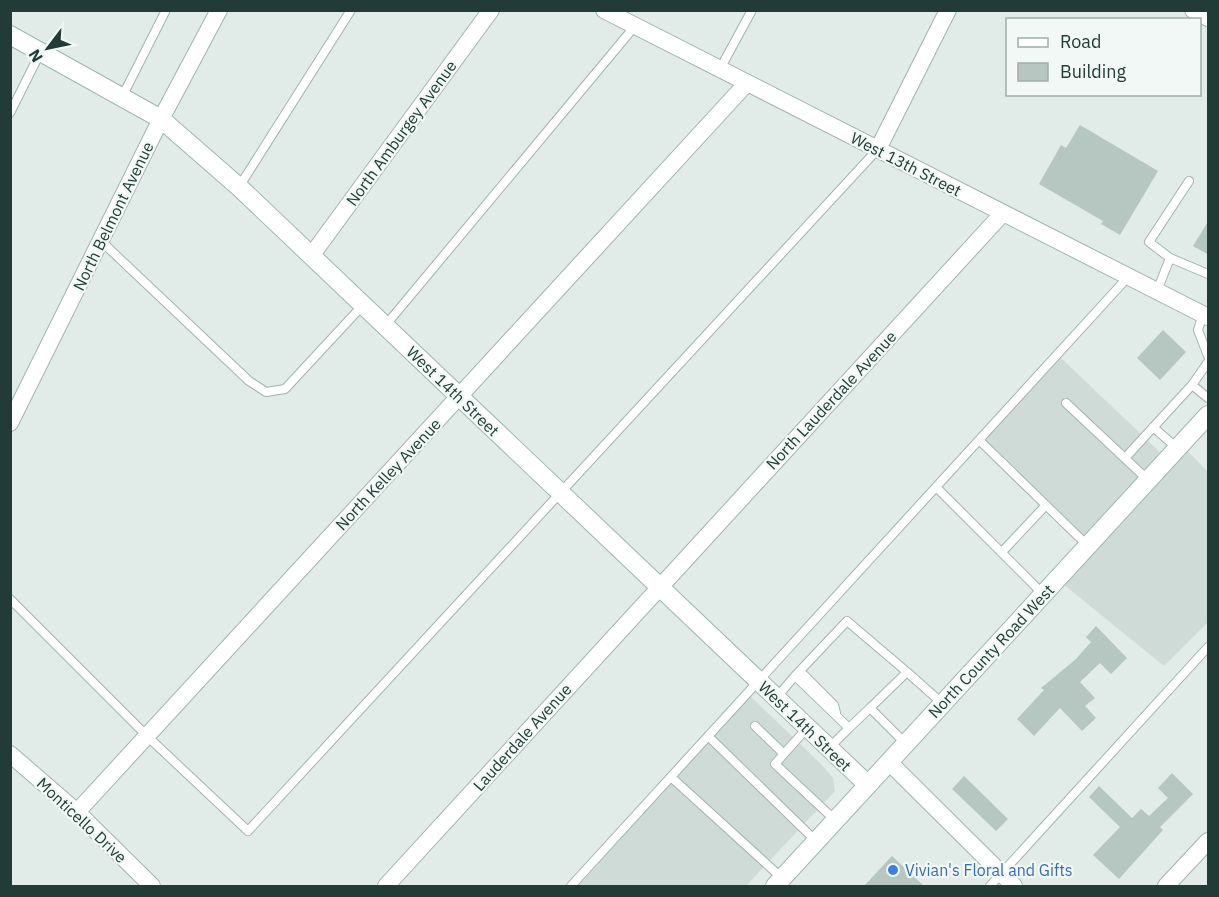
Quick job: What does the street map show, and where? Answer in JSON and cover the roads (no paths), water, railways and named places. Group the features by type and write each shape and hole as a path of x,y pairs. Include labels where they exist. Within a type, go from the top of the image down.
{"street":[{"name":"North Belmont Avenue","path":"10,423 161,119 219,10"},
{"name":"North Amburgey Avenue","path":"311,256 491,10"},
{"name":"West 13th Street","path":"604,10 1206,315"},
{"path":"878,149 948,10"},
{"path":"1193,10 1209,18"},
{"name":"West 14th Street","path":"10,35 161,119 239,187 868,785"},
{"name":"North Kelley Avenue","path":"77,812 747,82"},
{"name":"North Lauderdale Avenue","path":"659,587 1003,213"},
{"name":"North County Road West","path":"778,882 1209,415"},
{"name":"Lauderdale Avenue","path":"386,886 659,587"},
{"name":"Monticello Drive","path":"10,754 77,812 153,886"},
{"path":"889,762 996,880 1014,886"},
{"path":"1166,886 1209,841"}],"lane":[{"path":"122,97 166,10"},
{"path":"239,187 351,10"},
{"path":"720,69 752,10"},
{"path":"385,326 635,26"},
{"path":"10,113 41,51"},
{"path":"10,599 147,736 248,831 878,149"},
{"path":"1189,182 1149,242 1170,258 1209,274"},
{"path":"101,241 249,381 266,392 285,388 363,305"},
{"path":"1157,291 1170,258"},
{"path":"571,886 1129,276"},
{"path":"1206,315 1198,330 1209,356"},
{"path":"1125,458 1192,385 1209,362"},
{"path":"1192,385 1209,398"},
{"path":"1066,403 1148,480"},
{"path":"1153,427 1178,448"},
{"path":"979,440 1088,546"},
{"path":"936,487 1043,594"},
{"path":"1002,552 1046,505"},
{"path":"776,698 847,621 943,704"},
{"path":"996,880 1209,647"},
{"path":"828,748 907,672"},
{"path":"797,674 849,728"},
{"path":"870,708 906,744"},
{"path":"754,726 784,754"},
{"path":"807,728 775,764 835,821"},
{"path":"708,736 816,841"},
{"path":"670,777 778,882"}],"place":[{"name":"Vivian's Floral and Gifts","path":"893,870"}]}
